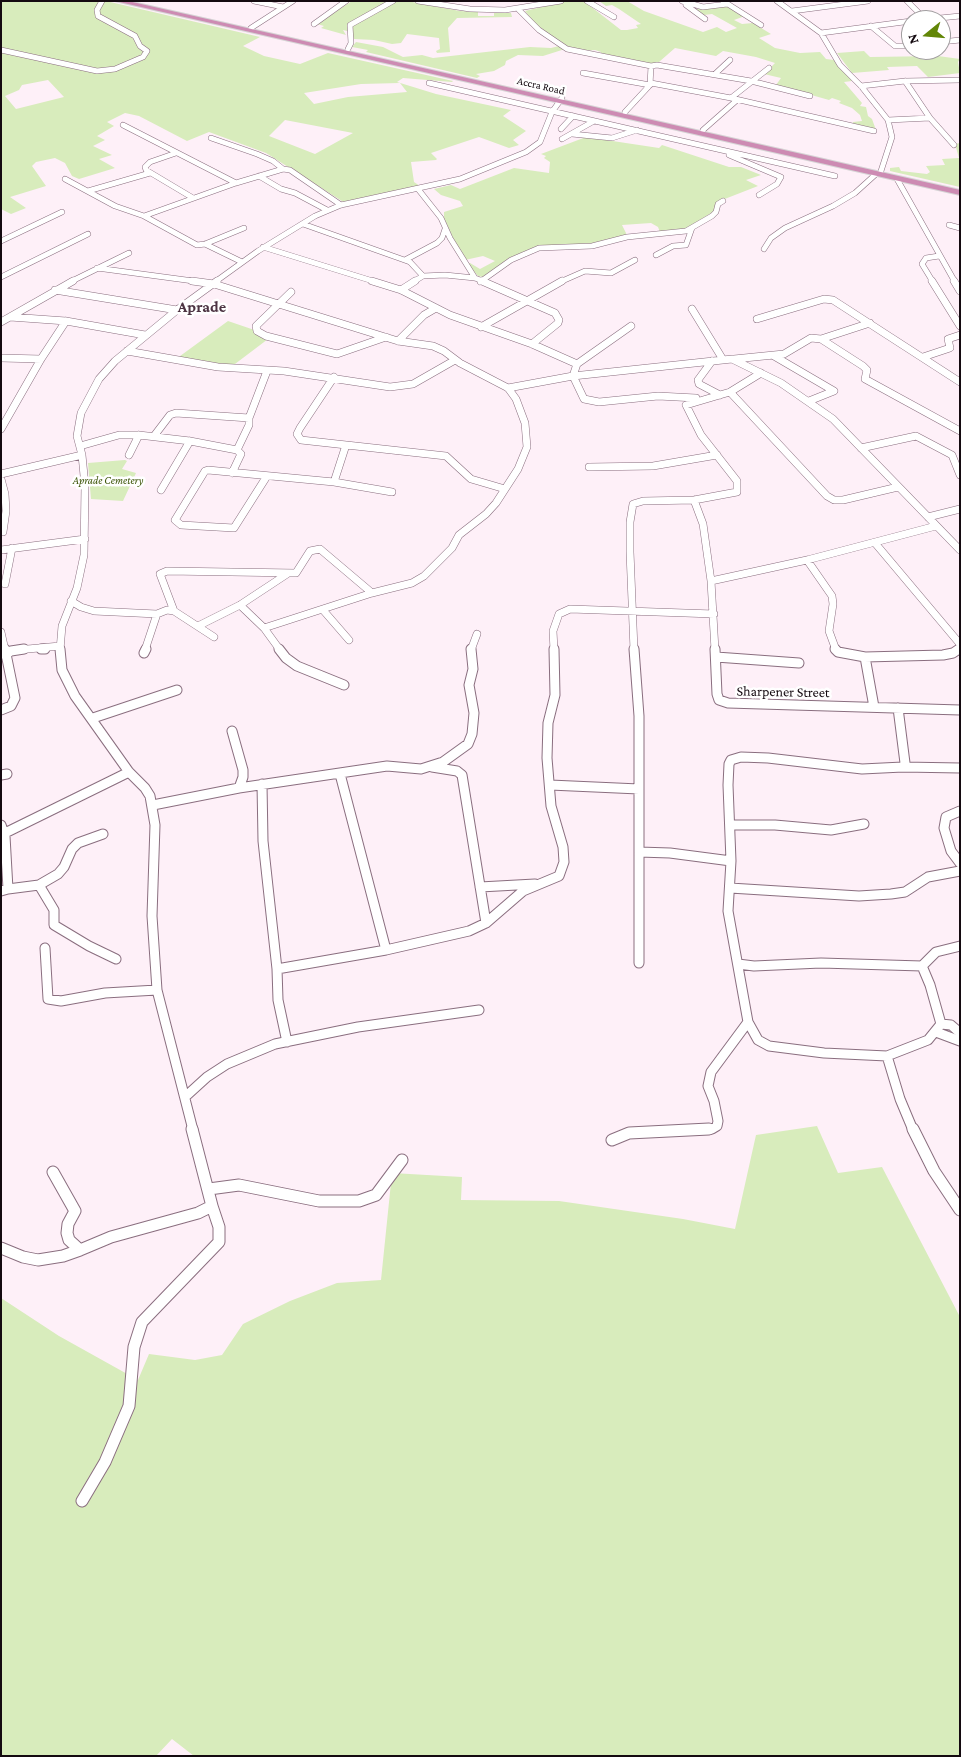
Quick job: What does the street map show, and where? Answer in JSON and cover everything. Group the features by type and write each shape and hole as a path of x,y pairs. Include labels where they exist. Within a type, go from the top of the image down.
{"highway":[{"name":"Accra Road","path":"118,1 625,112 960,193"},
{"name":"Accra Road","path":"134,1 879,172 960,188"}],"street":[{"path":"1,50 97,71 115,69 143,57 146,51 140,46 135,36 98,16 97,10 102,1"},
{"path":"254,1 283,7"},
{"path":"251,28 293,1"},
{"path":"314,24 346,1"},
{"path":"348,49 351,44 348,33 350,25 393,1"},
{"path":"418,1 470,9 519,10 561,1"},
{"path":"587,1 614,17"},
{"path":"764,249 771,238 785,228 833,206 855,192 879,172 892,137 888,120 840,65 821,33 777,1"},
{"path":"792,11 868,1"},
{"path":"907,1 916,10"},
{"path":"684,2 703,7 725,3 761,25"},
{"path":"684,2 687,7 705,19"},
{"path":"519,10 539,30 559,45 568,49 652,66 662,65 715,74 810,96"},
{"path":"821,33 901,22"},
{"path":"871,26 895,46 901,46"},
{"path":"715,74 730,60"},
{"path":"625,112 650,84 652,66"},
{"path":"703,130 751,81 769,68"},
{"path":"584,73 734,99 874,131"},
{"path":"860,86 904,81 960,80"},
{"path":"904,81 930,118 954,145"},
{"path":"429,83 835,176"},
{"path":"82,1501 105,1462 129,1406 134,1347 142,1322 220,1242 219,1228 157,990 152,916 155,825 153,805 145,788 129,772 93,718 75,696 62,670 60,646 62,626 81,571 85,539 85,486 82,454 77,436 80,413 99,379 115,361 177,310 263,247 327,210 460,179 526,152 540,142 553,110 560,99"},
{"path":"561,129 573,116"},
{"path":"888,120 930,118"},
{"path":"562,139 594,121"},
{"path":"123,125 236,183"},
{"path":"572,134 612,138 637,130"},
{"path":"210,138 253,152 273,161 283,169"},
{"path":"176,152 148,164 146,170 193,198"},
{"path":"728,152 729,155 736,159 781,177 777,184 759,196"},
{"path":"144,216 236,183 283,169 290,170 342,205"},
{"path":"88,191 150,173"},
{"path":"259,176 281,189 295,193 327,210"},
{"path":"897,178 960,291"},
{"path":"65,179 122,209 144,216 191,243 205,244 242,262"},
{"path":"418,189 441,218 478,280"},
{"path":"478,280 511,260 539,248 598,245 627,237 669,234 692,228 712,216 716,212 718,204 723,201"},
{"path":"1,241 62,212"},
{"path":"303,224 406,260 416,266 423,276"},
{"path":"949,225 960,228"},
{"path":"205,244 244,228"},
{"path":"656,255 673,246 686,246 692,228"},
{"path":"406,260 437,243 442,238 446,229"},
{"path":"1,277 88,234"},
{"path":"263,247 401,290 436,308 481,327 532,344 577,364"},
{"path":"1,322 55,290 129,253"},
{"path":"939,256 926,258 922,264 960,326"},
{"path":"481,327 578,273 585,271 611,273 635,260"},
{"path":"97,268 214,284 398,341 433,346 508,388 522,411 527,448 518,469 486,514 459,535 452,548 424,576 412,583 372,593 264,628"},
{"path":"401,290 423,276 445,274 478,280 555,313 559,320 532,344"},
{"path":"55,290 177,310"},
{"path":"291,292 256,326 255,330 259,333 337,354 386,337"},
{"path":"757,319 830,299 960,382"},
{"path":"398,341 424,315 436,308"},
{"path":"692,309 722,358"},
{"path":"9,317 66,321 145,335"},
{"path":"1,429 18,404 41,359 66,321"},
{"path":"508,388 573,376 722,358 774,356 784,354 810,338 821,339 870,323"},
{"path":"631,326 577,364 573,376 584,399 593,402 658,396 704,399"},
{"path":"923,357 950,348 948,339 960,335"},
{"path":"821,339 864,366 867,370 866,379 906,403 960,431"},
{"path":"127,351 218,367 334,377 390,387 413,384 455,360"},
{"path":"774,356 831,388 834,392 810,401"},
{"path":"1,358 41,359"},
{"path":"732,359 781,382 833,419 960,550"},
{"path":"712,360 698,380 699,384 721,395"},
{"path":"237,450 249,425 249,418 267,371"},
{"path":"639,963 639,716 631,612 630,522 633,504 643,501 694,500 737,492 737,481 701,435 686,407 688,403 730,392 761,373"},
{"path":"334,377 300,428 298,436 305,441 446,456 471,479 505,489"},
{"path":"730,392 827,496 834,500 843,500 898,487"},
{"path":"154,436 170,415 176,413 249,418"},
{"path":"80,446 119,435 154,436 190,441 237,450 241,454 232,472"},
{"path":"129,455 139,435"},
{"path":"860,448 916,436 952,455 960,475"},
{"path":"161,490 190,441"},
{"path":"334,482 346,446"},
{"path":"1,474 82,454"},
{"path":"589,467 653,466 717,455"},
{"path":"267,476 234,528 177,524 176,520 205,471 210,470 334,482 392,492"},
{"path":"1,479 5,494 6,511 5,584"},
{"name":"Sharpener Street","path":"694,500 701,513 703,524 714,614 717,694 720,700 728,703 960,710"},
{"path":"928,517 960,509"},
{"path":"710,581 807,560 936,526"},
{"path":"7,540 85,539"},
{"path":"1,550 7,540"},
{"path":"876,543 960,644"},
{"path":"174,611 160,576 162,572 287,574 300,571 303,560 310,551 320,549 372,593"},
{"path":"807,560 832,596 833,604 829,631 838,652 866,657 943,655 953,653 960,648"},
{"path":"198,626 240,605 287,574"},
{"path":"71,601 81,607 94,610 157,614 167,610 174,611 214,637"},
{"path":"240,605 264,628 286,658 297,666 344,686"},
{"path":"480,887 552,881 559,876 564,862 562,846 551,806 547,758 548,723 555,695 553,631 559,614 570,609 593,608 631,612 714,614"},
{"path":"323,610 349,640"},
{"path":"144,653 157,614"},
{"path":"1,632 15,698 11,706 1,710"},
{"path":"431,767 443,762 468,744 472,734 474,713 469,685 473,669 471,650 477,634"},
{"path":"5,655 11,651 28,648 44,649 60,646"},
{"path":"716,657 799,662"},
{"path":"866,657 874,707"},
{"path":"93,718 177,690"},
{"path":"898,708 905,763 903,767"},
{"path":"232,731 243,770 243,777 239,788"},
{"path":"960,768 903,767 862,770 768,758 735,758 729,764 728,785 731,861 728,911 748,1022 758,1040 769,1046 824,1053 887,1056 928,1040 938,1028 951,1025 960,1034"},
{"path":"153,805 239,788 387,766 431,767 457,771 462,775 486,924"},
{"path":"103,834 78,843 72,849 64,867 58,874 39,885 5,890 2,831 129,772"},
{"path":"340,774 386,950"},
{"path":"243,777 258,785"},
{"path":"258,785 277,969 278,1000 287,1042"},
{"path":"550,785 639,789"},
{"path":"960,811 946,817 944,828 952,851 960,863"},
{"path":"730,825 775,825 830,830 864,824"},
{"path":"639,852 670,853 731,861"},
{"path":"730,888 859,896 891,894 905,892 928,877 960,871"},
{"path":"277,969 386,950 469,931 486,924 523,891 539,883"},
{"path":"39,885 54,910 54,925 89,946 116,959"},
{"path":"922,966 936,952 960,946"},
{"path":"44,948 48,999 62,1000 105,993 157,990"},
{"path":"738,964 754,966 821,963 922,966"},
{"path":"922,966 930,985 938,1028 960,1041"},
{"path":"185,1097 207,1077 227,1064 267,1046 358,1027 479,1010"},
{"path":"612,1140 629,1133 712,1129 717,1126 718,1121 714,1101 708,1086 711,1072 748,1022"},
{"path":"887,1056 900,1099 916,1137 934,1171 960,1210"},
{"path":"208,1189 239,1185 319,1201 359,1201 376,1195 402,1160"},
{"path":"52,1172 75,1211 68,1224 67,1233 69,1240 80,1250"},
{"path":"1,1248 23,1257 38,1260 80,1250 111,1237 198,1213 212,1206"}],"green space":[{"path":"1,1 106,1 260,37 243,46 264,56 300,64 328,53 453,81 403,78 397,82 436,94 511,110 503,116 526,131 513,140 519,145 509,148 479,137 431,153 436,160 411,162 414,182 420,186 345,203 266,153 209,132 187,141 139,116 125,113 107,122 114,126 97,136 105,140 93,146 112,155 99,159 115,168 79,179 72,176 65,163 55,158 36,162 32,166 46,186 10,197 26,208 11,214 1,209","holes":["48,80 64,97 16,109 5,96 19,90 22,85","400,83 407,92 348,97 314,104 304,93 361,84","285,120 353,133 315,154 269,136"]},
{"path":"352,1 407,1 460,11 478,12 478,16 494,16 494,13 511,13 512,17 457,18 448,28 450,52 437,53 436,51 440,49 439,38 407,34 401,43 392,44 374,40 354,39 351,32 343,30 346,35 321,28 324,26 317,24"},
{"path":"566,1 585,2 621,30 638,28 636,25 641,24 612,5 606,6 599,1 627,1 644,11 703,32 717,27 726,32 737,28 712,14 704,15 695,9 727,6 745,16 734,20 742,24 753,23 771,34 759,38 775,48 800,53 820,52 826,59 834,60 852,81 844,82 862,103 860,106 866,107 868,116 872,119 876,130 853,124 853,122 862,121 860,115 852,108 839,103 841,101 832,98 829,100 776,85 781,78 764,74 775,63 756,57 723,51 716,56 675,48 659,62 651,65 600,55 601,52 595,50 585,51 568,48 540,30 525,11"},
{"path":"356,42 383,47 403,57 422,55 433,58 530,47 551,48 559,46 565,49 543,56 518,55 506,61 505,65 494,71 476,74 480,76 477,78 366,52 368,50 352,47"},
{"path":"864,51 870,57 901,57 901,60 960,59 958,62 960,73 928,77 917,66 887,67 889,70 852,73 837,53"},
{"path":"586,137 659,148 662,145 729,167 741,167 761,175 746,180 758,186 717,202 713,212 685,229 660,232 658,227 651,223 622,225 627,235 600,243 529,250 519,254 483,277 478,276 468,264 470,263 480,269 495,261 483,256 465,260 444,218 444,212 463,206 460,201 441,195 434,189 451,185 460,189 514,168 549,173 550,162 544,158 546,156 541,154"},
{"path":"960,143 960,187 890,171 890,168 899,167 901,171 927,174 930,172 926,166 945,165 942,159 959,158 955,144"},
{"path":"228,321 272,336 231,367 176,359"},
{"name":"Aprade Cemetery","path":"127,461 122,469 136,473 123,501 91,499 88,463"},
{"path":"817,1126 838,1173 882,1167 960,1317 960,1756 194,1756 172,1739 156,1756 1,1756 1,1298 59,1336 138,1380 149,1354 195,1360 222,1355 243,1324 290,1301 337,1283 381,1280 392,1173 462,1177 461,1200 559,1201 683,1219 735,1229 756,1135"}],"district":[{"name":"Aprade","path":"202,307"}]}
